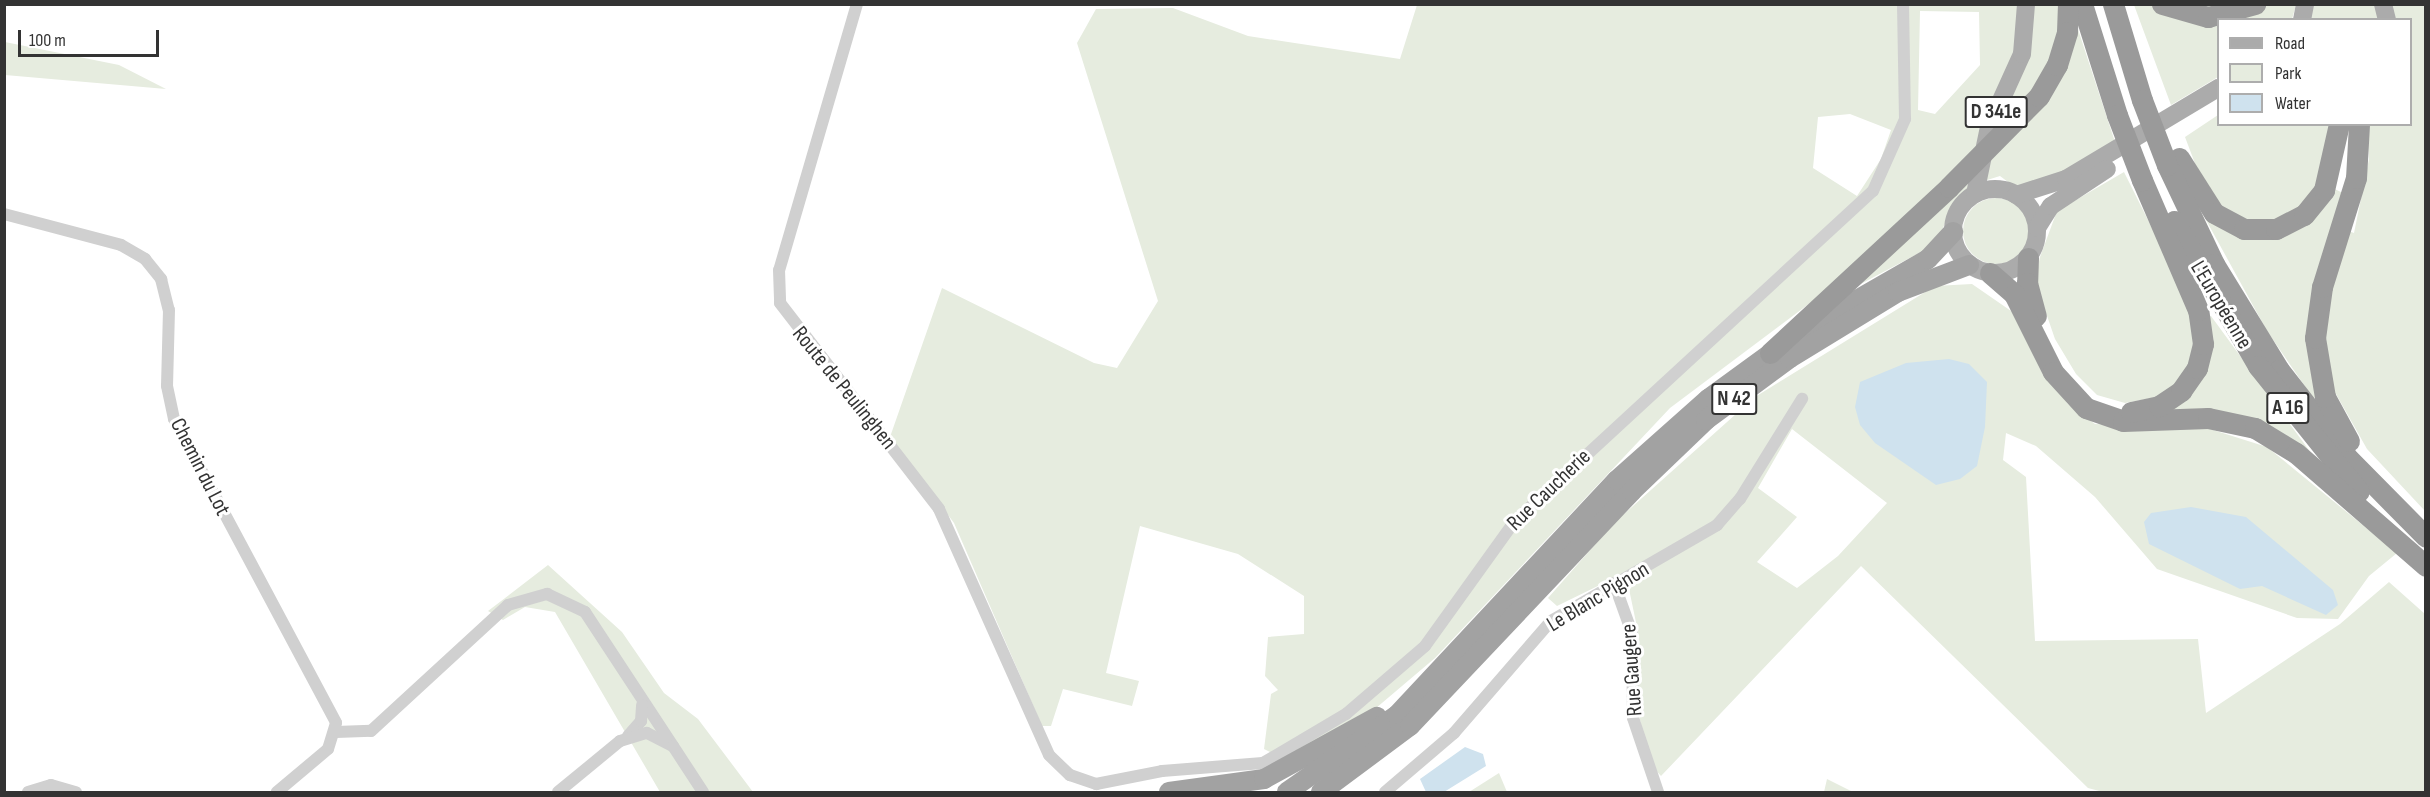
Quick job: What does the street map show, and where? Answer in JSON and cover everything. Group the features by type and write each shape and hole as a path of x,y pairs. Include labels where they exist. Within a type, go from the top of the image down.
{"highway":[{"path":"1770,352 1950,187 2039,96 2057,65 2067,32 2068,4"},
{"path":"2028,258 2027,283 2037,320 2058,364 2078,390 2102,406 2128,412 2176,396 2200,362 2203,330 2160,169 2135,104 2082,4"},
{"name":"L'Européenne","path":"2096,4 2207,284 2268,380 2336,467 2426,557"},
{"name":"L'Européenne","path":"2112,4 2135,104"},
{"path":"2127,4 2135,104"},
{"path":"2162,4 2208,17 2255,4"},
{"path":"2160,169 2214,213 2244,229 2270,231 2298,219 2321,196 2333,168 2339,126"},
{"path":"2359,126 2354,187 2318,311 2318,372 2342,432 2426,527"},
{"name":"L'Européenne","path":"2160,169 2214,264 2279,370 2347,457 2426,537"},
{"name":"N 42","path":"1321,792 1410,726 1645,453 1770,352 1928,259 1953,232"},
{"name":"N 42","path":"1287,792 1397,715 1659,463 1730,402 1902,289 1970,265"},
{"path":"1990,273 2014,294 2053,372 2085,408 2123,421 2208,418 2255,428 2296,453 2426,566"},
{"path":"1169,792 1264,779 1359,730 1407,693 1532,586"},
{"path":"1340,792 1435,712 1532,586"}],"main road":[{"name":"D 341e","path":"1975,194 1985,156 1989,127 2022,54 2026,4"},
{"path":"2217,89 2066,179 2011,193 1975,194 1959,210 1953,232 1970,265 1990,273 2013,270 2028,258 2037,228 2057,201 2217,103"},
{"name":"D 341e","path":"1985,156 2011,193"},
{"path":"2011,193 2031,209 2037,228"}],"street":[{"name":"Route de Peulinghen","path":"857,4 780,270 780,303 939,509 1046,749"},
{"name":"Rue Caucherie","path":"1046,749 1070,775 1096,784 1162,771 1241,768 1282,753 1359,704 1430,641 1497,543 1529,507 1873,191 1905,119 1903,4"},
{"name":"Chemin du Lot","path":"4,214 121,245 158,273 169,310 167,386 174,419 321,690 336,732"},
{"name":"Le Blanc Pignon","path":"1385,792 1460,727 1551,621 1722,519 1803,399"},
{"name":"Rue Gaugere","path":"1614,583 1632,633 1633,718 1658,792"},
{"path":"277,792 325,752 336,732 371,731 508,605 535,595 560,597 582,609 642,705 673,746 703,792"},
{"path":"558,792 627,737 641,721 642,705"},
{"path":"627,737 650,733 673,746"},
{"path":"28,792 51,784 76,792"}],"green space":[{"path":"2313,4 2375,5 2378,18 2310,18"},
{"path":"1417,5 2070,5 2115,142 2062,173 2016,188 2000,176 1971,185 1954,203 1936,244 1857,286 1846,276 1670,408 1435,658 1369,714 1288,761 1264,749 1271,694 1278,690 1265,676 1268,637 1304,634 1304,596 1238,554 1140,526 1106,673 1139,681 1132,706 1063,689 1051,726 1042,726 954,523 890,437 942,288 1094,363 1117,368 1158,301 1077,43 1096,9 1173,8 1248,36 1400,59","holes":["1920,11 1979,12 1980,65 1935,114 1918,110","1850,114 1891,130 1881,159 1857,196 1813,168 1818,117"]},
{"path":"2134,5 2296,5 2292,18 2217,18 2217,78 2171,105"},
{"path":"2392,5 2425,5 2425,511 2367,449 2336,394 2313,398 2267,331 2200,209 2205,190 2185,137 2217,116 2217,126 2333,126 2322,183 2343,193 2332,225 2354,233 2369,159 2367,126 2412,126 2412,18 2395,18"},
{"path":"5,42 119,65 166,89 5,75"},
{"path":"2124,172 2181,286 2193,323 2211,316 2314,457 2276,432 2172,411 2157,397 2125,403 2097,395 2076,374 2055,339 2035,281 2040,257 2057,211"},
{"path":"1989,198 2003,198 2015,203 2024,212 2029,231 2027,244 2020,255 2003,264 1989,264 1977,259 1968,250 1963,238 1963,224 1968,212 1977,203"},
{"path":"1972,284 2014,313 2047,376 2068,404 2095,424 2210,429 2267,447 2397,553 2369,576 2338,619 2297,618 2157,569 2095,497 2036,446 2006,433 2003,460 2026,477 2035,641 2198,639 2206,713 2340,624 2389,582 2425,614 2425,792 2103,792 2088,788 1861,566 1661,776 1651,765 1637,708 1638,632 1629,589 1608,581 1557,606 1548,598 1614,523 1755,397 1935,286","holes":["1792,429 1887,503 1838,556 1797,588 1757,562 1797,517 1758,488"]},
{"path":"548,565 622,632 664,693 698,719 753,792 660,792 555,612 525,607 503,620 488,611"},
{"path":"1499,773 1507,792 1469,792"},
{"path":"1827,779 1853,792 1824,792"}],"water":[{"path":"1949,359 1969,364 1987,382 1985,427 1977,466 1960,479 1936,485 1875,443 1860,425 1855,407 1860,382 1906,363"},
{"path":"2191,507 2246,517 2333,590 2338,605 2326,615 2262,586 2240,589 2149,544 2144,522 2151,513"},
{"path":"1465,747 1483,754 1486,766 1444,792 1426,792 1420,779"}]}
